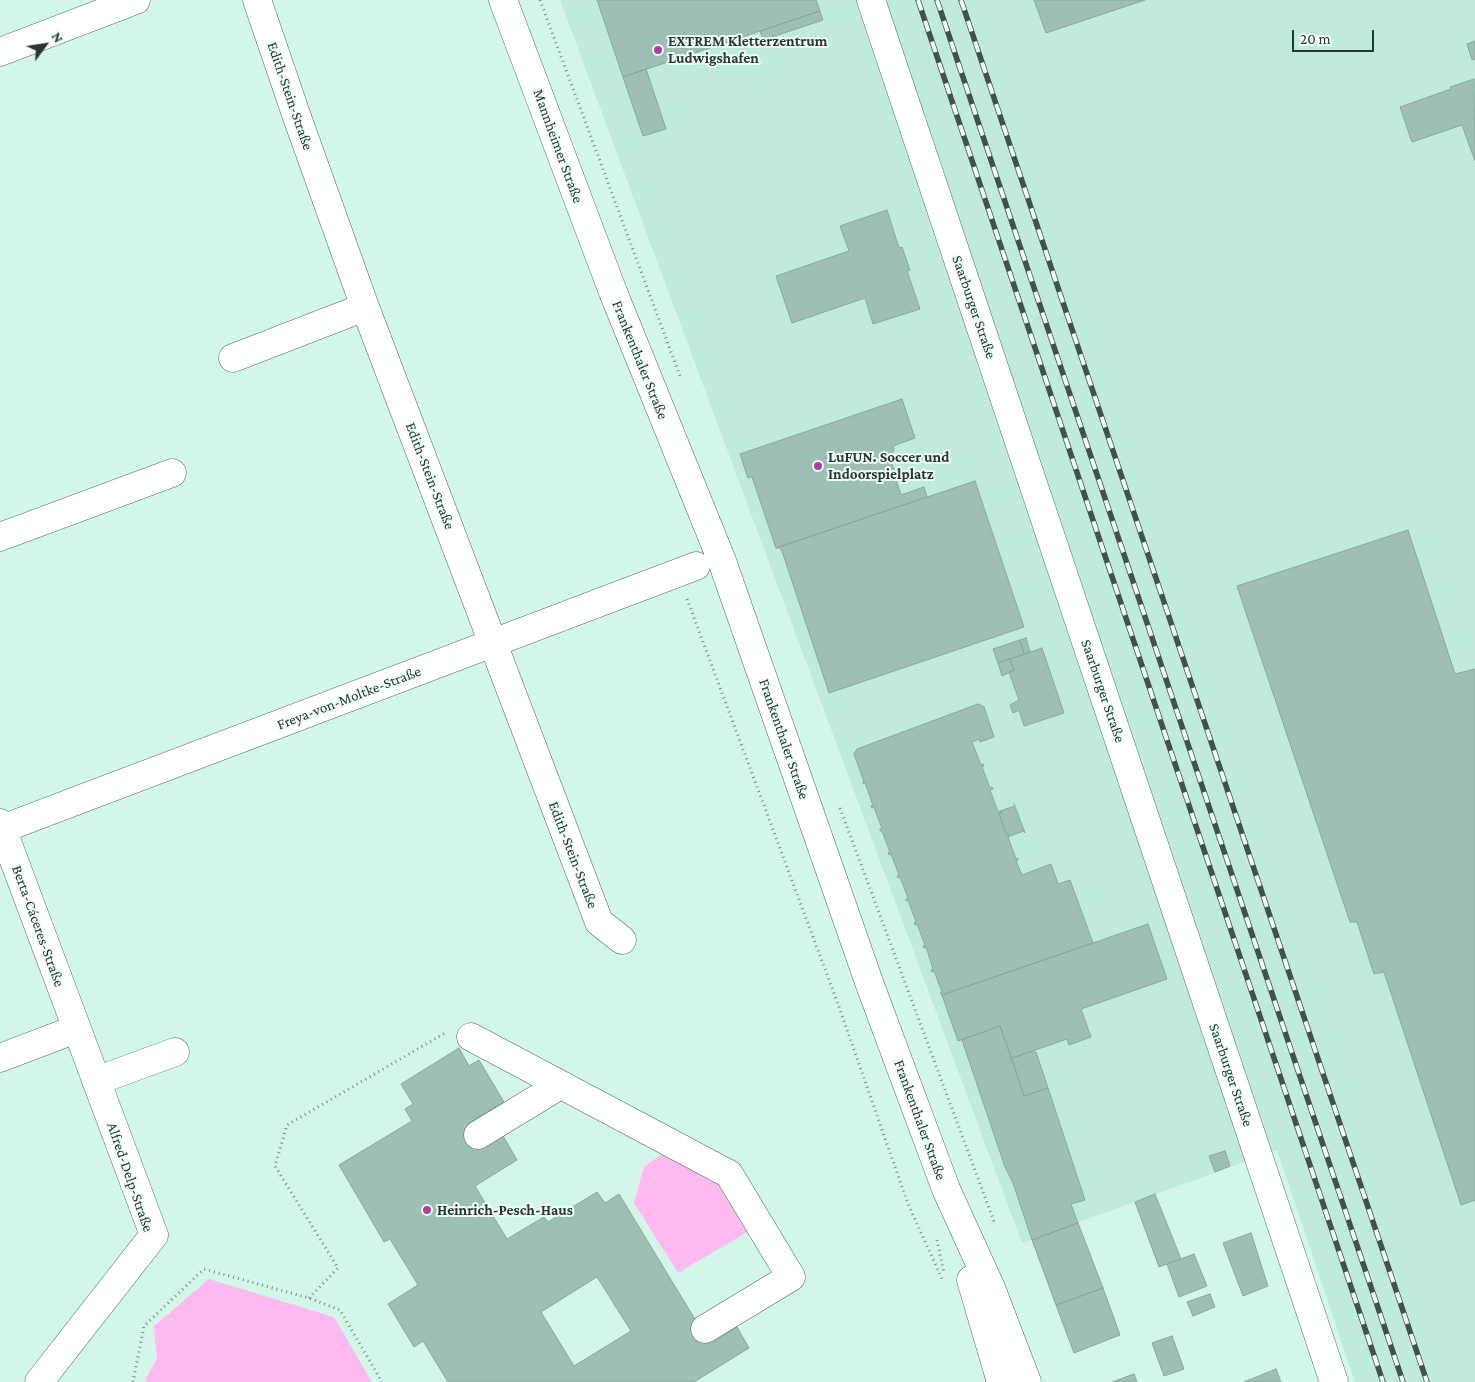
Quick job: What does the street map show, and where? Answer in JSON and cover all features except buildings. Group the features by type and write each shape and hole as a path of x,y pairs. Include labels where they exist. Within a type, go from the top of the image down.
{"street":[{"path":"0,52 136,0"},
{"name":"Edith-Stein-Straße","path":"257,0 365,307 599,922 622,940"},
{"name":"Mannheimer Straße","path":"504,0 612,292"},
{"name":"Saarburger Straße","path":"871,0 1334,1382"},
{"name":"Frankenthaler Straße","path":"612,292 722,561 870,986 946,1190 991,1288 1027,1382"},
{"path":"233,358 365,307"},
{"path":"0,537 172,474"},
{"name":"Freya-von-Moltke-Straße","path":"1,826 696,566"},
{"name":"Berta-Cáceres-Straße","path":"1,826 76,1029"},
{"path":"0,1058 76,1029"},
{"name":"Alfred-Delp-Straße","path":"39,1382 154,1235 76,1029"},
{"path":"471,1037 729,1174 791,1277 705,1329"},
{"path":"96,1081 175,1052"},
{"path":"478,1135 560,1085"},
{"name":"Frankenthaler Straße","path":"946,1190 1001,1382"}],"path":[{"path":"696,566 683,588 838,1004 908,1204 943,1282"},
{"path":"309,1298 338,1268 275,1166 287,1125 449,1030 471,1037"},
{"path":"133,1382 144,1326 204,1268 309,1298 340,1310 382,1382"}],"shaded area":[{"path":"560,0 1475,0 1475,1382 1355,1382 1277,1150 1022,1243"},
{"path":"665,1152 714,1175 749,1231 678,1273 634,1203 644,1167"},
{"path":"209,1279 334,1317 372,1382 146,1382 157,1358 154,1326"}],"railway":[{"path":"918,0 1383,1382"},
{"path":"937,0 1403,1382"},
{"path":"961,0 1427,1382"}],"place":[{"name":"EXTREM Kletterzentrum Ludwigshafen","path":"658,50"},
{"name":"LuFUN. Soccer und Indoorspielplatz","path":"818,466"},
{"name":"Heinrich-Pesch-Haus","path":"427,1210"}]}
